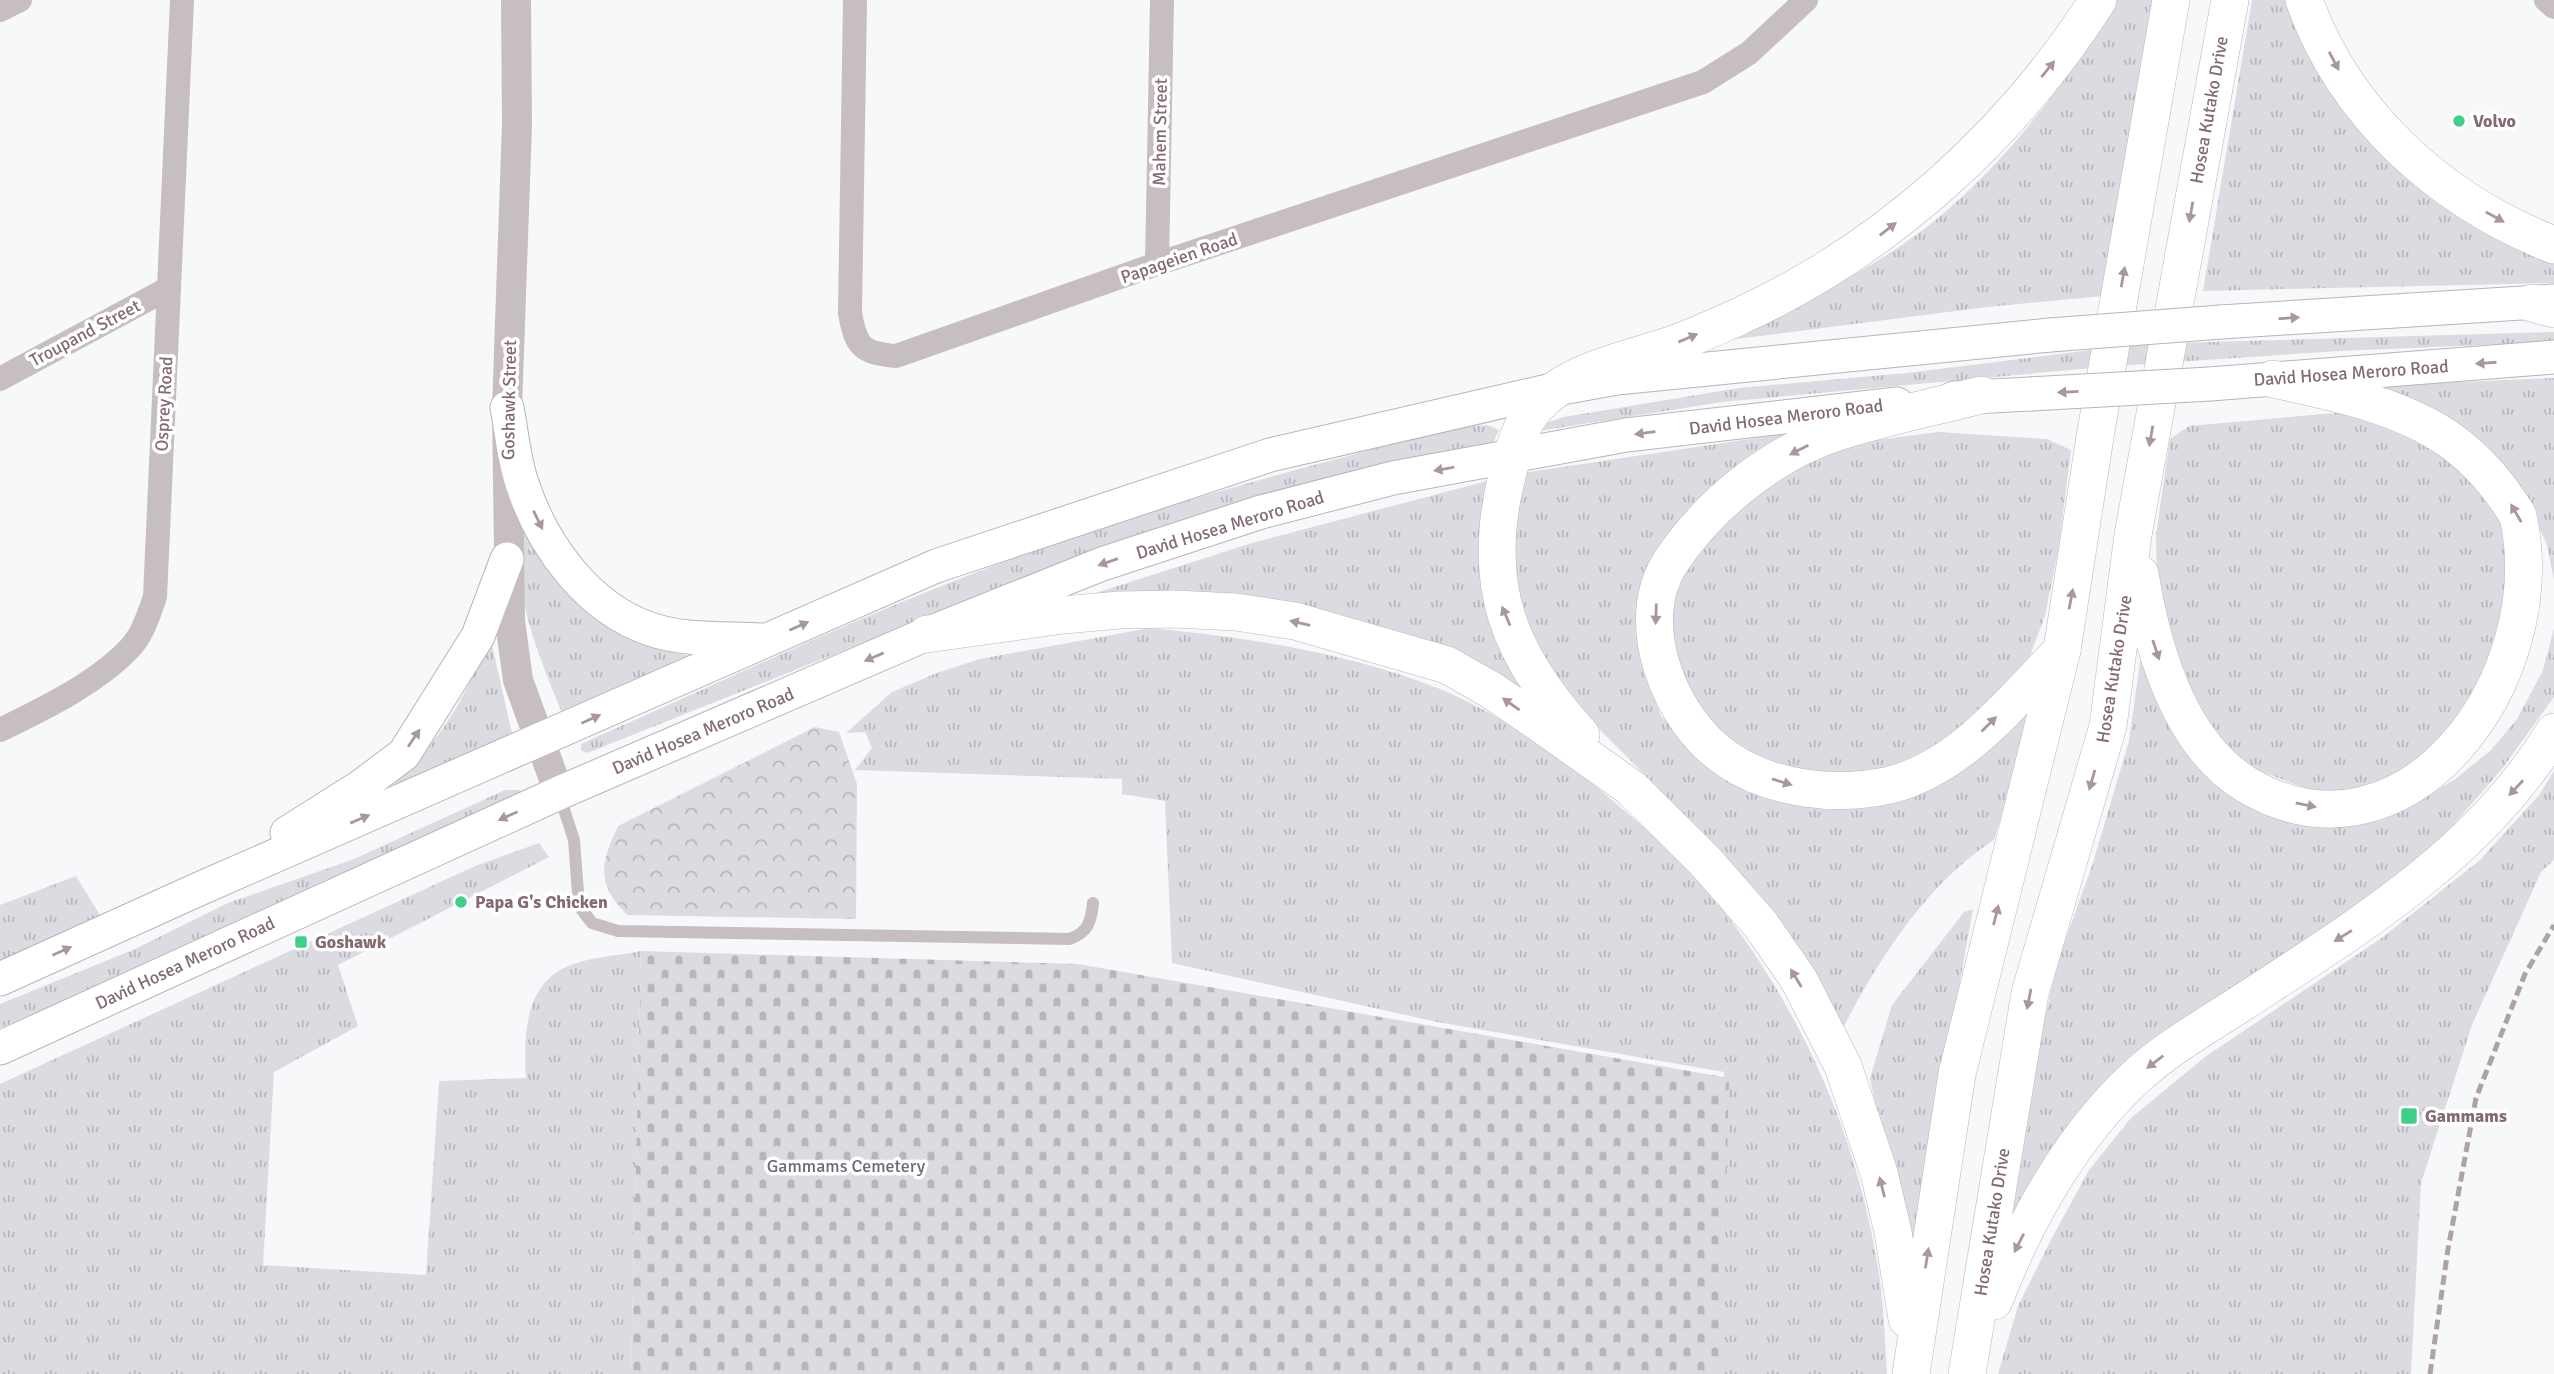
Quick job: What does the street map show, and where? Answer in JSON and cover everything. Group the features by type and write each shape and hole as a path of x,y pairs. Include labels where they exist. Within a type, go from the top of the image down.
{"main road":[{"path":"1911,1362 1893,1231 1879,1174 1843,1066 1799,980 1761,925 1704,860 1631,788 1548,698 1502,610 1495,566 1497,520 1512,456 1530,415 1556,388 1588,373 1675,343 1743,314 1877,237 1926,199 2007,117 2080,29 2098,0"},
{"path":"1911,1362 1956,1074 2062,650 2171,0"},
{"name":"Hosea Kutako Drive","path":"1967,1373 2029,993 2108,726 2133,535 2230,0"},
{"path":"2304,0 2349,89 2400,149 2441,183 2496,219 2554,244"},
{"path":"0,979 199,888 539,742 936,566 1270,454 1556,388 1617,378 2050,335 2546,304"},
{"name":"David Hosea Meroro Road","path":"0,1048 559,793 927,634 1102,564 1261,512 1393,478 1640,433 1981,395 2210,384 2554,357"},
{"path":"2133,535 2155,650 2169,682 2188,722 2213,755 2245,784 2276,798 2315,807 2377,804 2411,794 2445,774 2481,745 2506,714 2531,671 2543,620 2537,554 2528,533 2506,495 2478,464 2447,438 2400,414 2360,400 2273,379"},
{"path":"1981,395 1836,432 1756,474 1712,511 1669,565 1657,592 1658,653 1680,706 1699,734 1727,760 1800,788 1842,792 1891,785 1951,755 1984,730 2062,650"},
{"path":"508,408 522,485 544,531 575,579 618,616 652,630 766,641"},
{"path":"199,888 360,787 404,754 478,636 507,559"},
{"path":"927,634 1063,615 1174,608 1236,612 1295,621 1447,666 1491,690 1631,788"},
{"path":"1967,1373 2020,1240 2085,1135 2137,1076 2187,1037 2373,917 2463,846 2528,775 2554,732"}],"street":[{"path":"0,10 20,0"},
{"name":"Osprey Road","path":"0,730 90,680 129,650 143,631 155,597 182,0"},
{"name":"Goshawk Street","path":"516,0 517,125 508,408 507,559 518,680 559,793"},
{"name":"Papageien Road","path":"855,0 850,313 862,347 874,354 896,356 1157,264 1703,82 1749,54 1806,0"},
{"name":"Mahem Street","path":"1157,264 1162,0"},
{"path":"2546,0 2554,7"},
{"name":"Troupand Street","path":"0,379 169,288"}],"lane":[{"path":"559,793 574,840 579,906 592,923 618,931 1069,939 1081,935 1087,928 1093,903"}],"green space":[{"path":"2115,0 2152,0 2104,296 1987,307 1721,341 1861,271 1938,218 1989,170 2036,117 2078,60"},
{"path":"2252,0 2295,0 2352,108 2554,255 2554,283 2203,291"},
{"path":"2554,332 2554,342 2340,351 2115,366 1722,402 1539,431 1540,425 1564,417 1739,388 1907,373 2139,344"},
{"path":"2554,378 2554,581 2547,545 2527,500 2362,386"},
{"path":"2346,412 2391,423 2490,487 2533,628 2410,777 2322,795 2242,764 2211,734 2187,693 2157,587 2156,534 2170,439 2189,426"},
{"path":"1487,425 1499,430 1493,443 943,611 587,753 581,750 581,744 801,645 911,598 1023,555 1237,486 1454,428"},
{"path":"1817,429 1739,473 1639,635 1644,671 1661,716 1698,755 1841,805 2037,699 1994,840 1947,878 1906,925 1871,977 1842,1030 1772,912 1725,855 1552,682 1513,604 1515,474"},
{"path":"1938,432 2047,439 2071,450 2059,546 2045,616 2030,656 1986,713 1902,767 1818,777 1761,762 1729,742 1675,677 1668,607 1680,571 1736,506 1822,453 1877,440"},
{"path":"1487,481 1484,510 1545,712 1476,670 1077,599 1252,543"},
{"path":"524,526 551,575 589,613 635,640 689,656 562,713 536,645 523,598 520,550"},
{"path":"1150,628 1298,648 1370,665 1440,689 1512,726 1557,756 1680,860 1712,896 1773,983 1799,1029 1842,1126 1871,1228 1880,1281 1887,1374 1710,1374 1724,1072 1437,1022 1172,963 1165,801 1122,794 1122,779 855,770 872,748 865,732 846,733 892,692 934,674 980,659"},
{"path":"2554,628 2554,697 2502,769 2442,838 2402,881 2183,1021 2007,1239 2030,1082 2058,960 2092,866 2129,741 2142,647 2232,786 2421,799 2454,780 2491,750 2517,719 2543,670"},
{"path":"489,632 512,733 383,795 419,758 448,721 470,681"},
{"path":"815,727 839,732 857,784 856,919 627,915 610,893 604,873 607,852 618,826"},
{"path":"2554,771 2554,860 2541,872 2472,1025 2421,1183 2411,1374 1998,1374 2018,1306 2053,1236 2089,1170 2131,1118 2205,1057 2383,937 2480,860 2539,795"},
{"path":"505,790 520,790 522,794 109,982 0,1028 0,1004 135,949 228,903 354,859"},
{"path":"539,843 549,857 338,965 358,1026 274,1072 263,1265 426,1275 439,1081 526,1078 526,1031 529,1015 541,987 552,976 574,964 641,951 631,1374 0,1374 0,1084 475,866"},
{"path":"76,876 103,920 0,964 0,905"},
{"path":"1973,909 1912,1247 1906,1252 1870,1078 1892,1005 1964,912"},
{"name":"Gammams Cemetery","path":"641,951 1078,964 1729,1078 1722,1374 631,1374"}],"railway":[{"path":"2430,1374 2448,1249 2476,1098 2525,974 2554,925"}],"place":[{"name":"Volvo","path":"2459,121"},
{"name":"Papa G's Chicken","path":"461,902"},
{"name":"Goshawk","path":"301,942"},
{"name":"Gammams","path":"2409,1116"}]}
